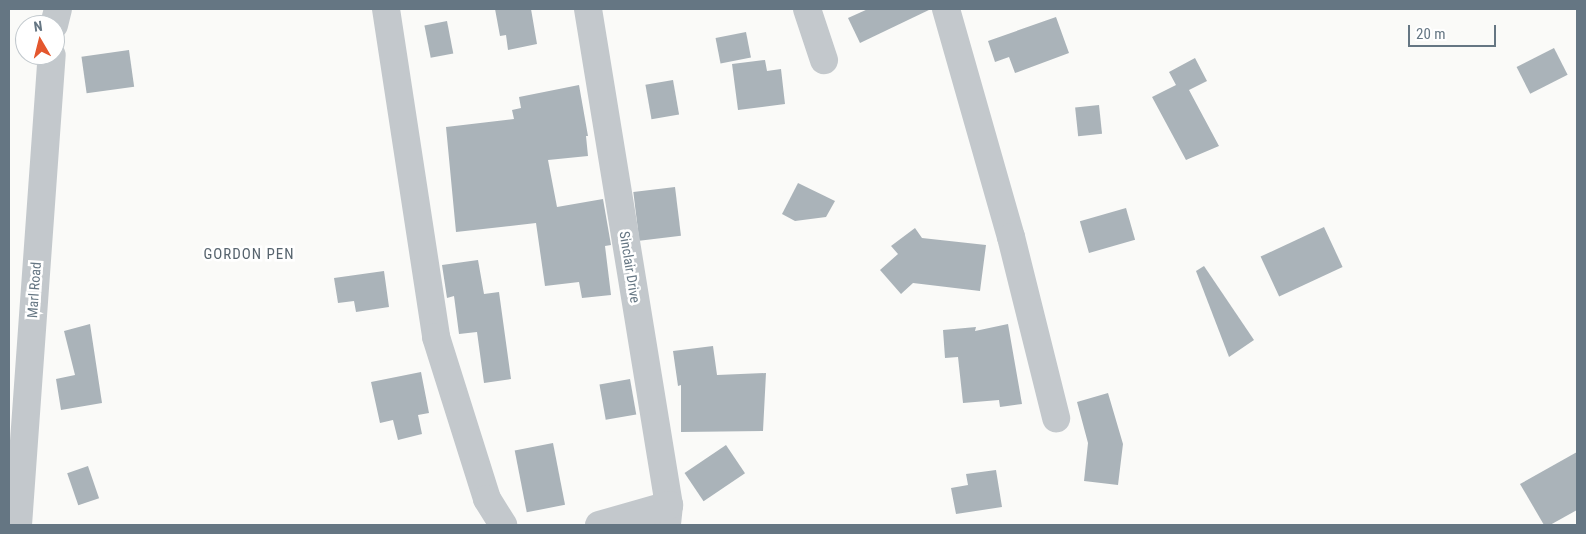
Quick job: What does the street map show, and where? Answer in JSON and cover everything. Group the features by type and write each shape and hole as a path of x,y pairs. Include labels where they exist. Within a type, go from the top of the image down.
{"street":[{"path":"386,9 436,337 486,499 503,525"},
{"name":"Sinclair Drive","path":"588,9 668,515"},
{"path":"807,9 824,60"},
{"path":"946,9 1011,237 1056,418"},
{"name":"Marl Road","path":"18,525 51,65"},
{"path":"599,525 668,515"}],"building":[{"path":"495,9 531,9 537,44 508,50 506,35 500,36"},
{"path":"868,9 931,9 860,43 848,18"},
{"path":"1056,17 1069,53 1015,73 1009,57 995,62 988,41"},
{"path":"447,21 453,53 431,58 424,25"},
{"path":"746,32 751,58 721,63 716,38"},
{"path":"1554,48 1568,75 1530,94 1517,67"},
{"path":"129,50 134,87 87,93 81,57"},
{"path":"1195,58 1207,81 1189,90 1219,146 1186,160 1152,97 1176,85 1169,72"},
{"path":"765,60 767,71 781,69 785,104 738,110 732,64"},
{"path":"673,80 679,114 652,119 645,85"},
{"path":"579,85 588,136 586,136 588,156 548,160 557,207 603,199 611,245 605,246 611,295 582,298 579,282 545,286 536,223 456,232 446,127 514,119 512,110 521,108 519,97"},
{"path":"1099,105 1102,134 1078,136 1075,108"},
{"path":"798,183 835,201 826,217 795,221 782,214"},
{"path":"675,187 681,236 639,241 633,192"},
{"path":"1126,208 1135,240 1089,253 1080,221"},
{"path":"1324,227 1343,267 1279,296 1261,257"},
{"path":"915,228 922,238 986,245 980,291 913,283 901,294 880,270 898,254 891,246"},
{"path":"478,260 484,294 499,292 511,379 484,383 477,332 459,334 454,296 447,298 442,265"},
{"path":"1204,266 1254,340 1229,357 1196,271"},
{"path":"384,271 389,307 356,312 354,301 338,303 334,278"},
{"path":"90,324 102,403 61,410 56,379 75,375 64,331"},
{"path":"1008,324 1022,404 1000,407 999,400 963,403 958,357 945,358 943,330 976,327 975,331"},
{"path":"713,346 717,375 766,373 763,431 681,432 681,385 678,386 673,351"},
{"path":"421,372 429,413 418,415 422,434 398,440 393,420 380,423 371,382"},
{"path":"630,379 636,414 606,420 599,384"},
{"path":"1108,393 1123,444 1118,485 1084,481 1088,443 1077,402"},
{"path":"553,443 565,505 527,512 515,450"},
{"path":"726,445 745,473 704,501 685,473"},
{"path":"1577,452 1577,510 1550,525 1544,525 1520,484"},
{"path":"88,466 99,498 78,505 67,473"},
{"path":"996,470 1002,507 956,514 951,488 968,485 966,474"}],"district":[{"name":"GORDON PEN","path":"249,255"}]}
